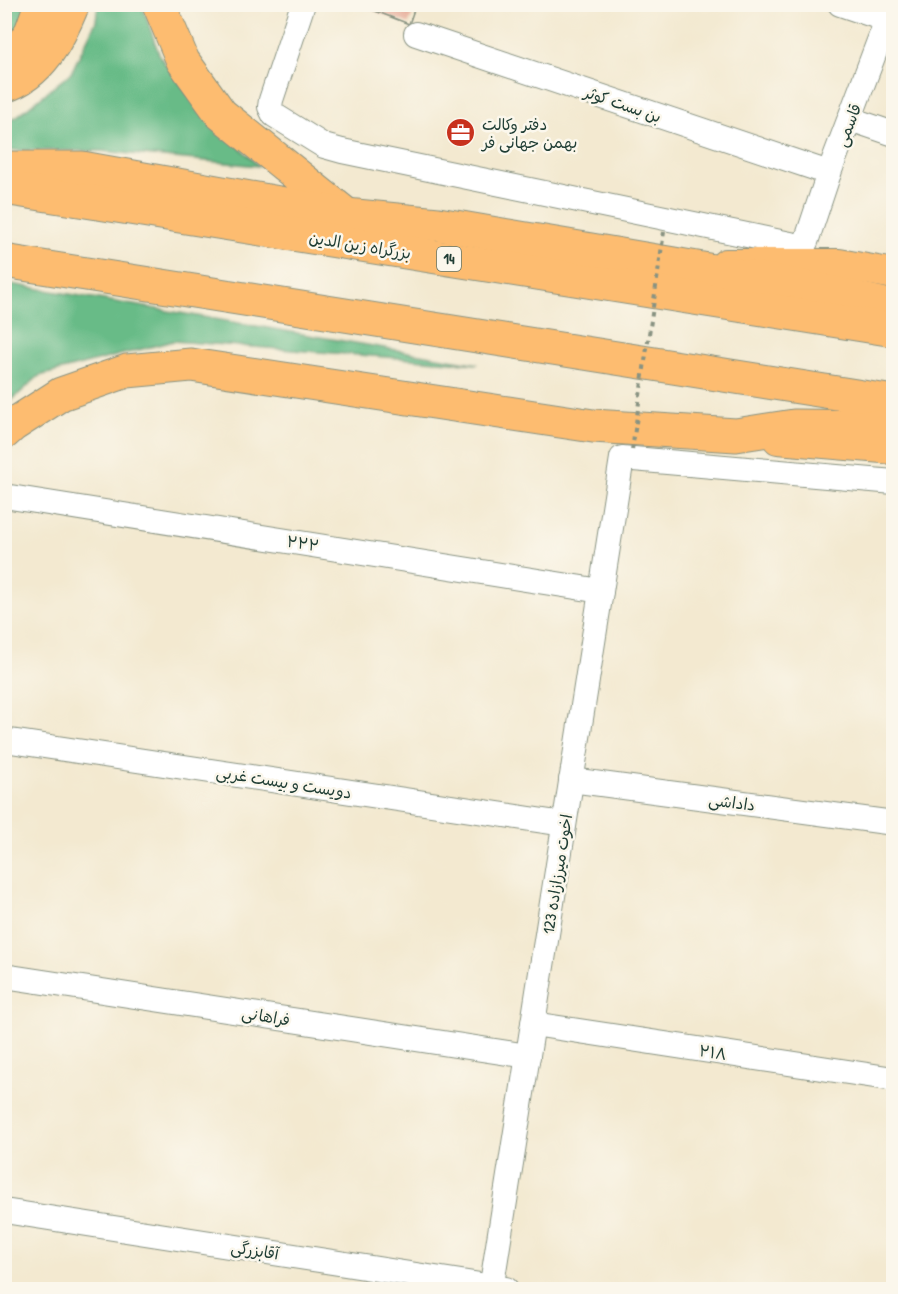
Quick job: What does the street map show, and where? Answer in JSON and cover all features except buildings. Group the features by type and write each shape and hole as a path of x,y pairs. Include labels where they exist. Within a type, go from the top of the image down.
{"highway":[{"path":"4,71 31,32 41,4"},
{"path":"4,86 15,83 41,62 62,32 73,4"},
{"path":"159,4 183,61 221,114 346,215"},
{"path":"4,168 82,168 346,215 438,224 674,264 816,289 894,307"},
{"name":"بزرگراه زین الدین","path":"4,188 894,330"},
{"path":"4,261 894,402"},
{"path":"4,433 61,394 127,371 191,365 593,426 736,435 794,426 894,427"}],"main road":[{"path":"674,264 839,264 894,274"},
{"path":"736,435 894,449"}],"street":[{"name":"قاسمی","path":"303,4 270,100 270,107 274,114 324,146 800,246 806,242 829,173 890,12"},
{"path":"840,4 890,12"},
{"name":"بن بست کوثر","path":"416,34 829,173"},
{"path":"850,119 894,134"},
{"path":"627,454 894,482"},
{"name":"اخوت میرزازاده 123","path":"496,1289 528,1056 564,824 601,591 627,454"},
{"name":"۲۲۲","path":"4,496 601,591"},
{"name":"دویست و بیست غربی","path":"4,740 564,824"},
{"name":"داداشی","path":"572,780 894,823"},
{"name":"فراهانی","path":"4,976 528,1056"},
{"name":"۲۱۸","path":"533,1024 894,1079"},
{"name":"آقابزرگی","path":"4,1211 496,1289"}],"path":[{"path":"627,454 664,232"}],"green space":[{"path":"5,5 31,5 5,51"},
{"path":"98,5 142,5 160,57 199,108 259,166 101,151 5,150 5,122 16,117 71,73 96,21"},
{"path":"5,283 478,364 173,341 39,376 5,406"}],"place":[{"name":"دفتر وکالت بهمن جهانی فر","path":"461,133"}]}
